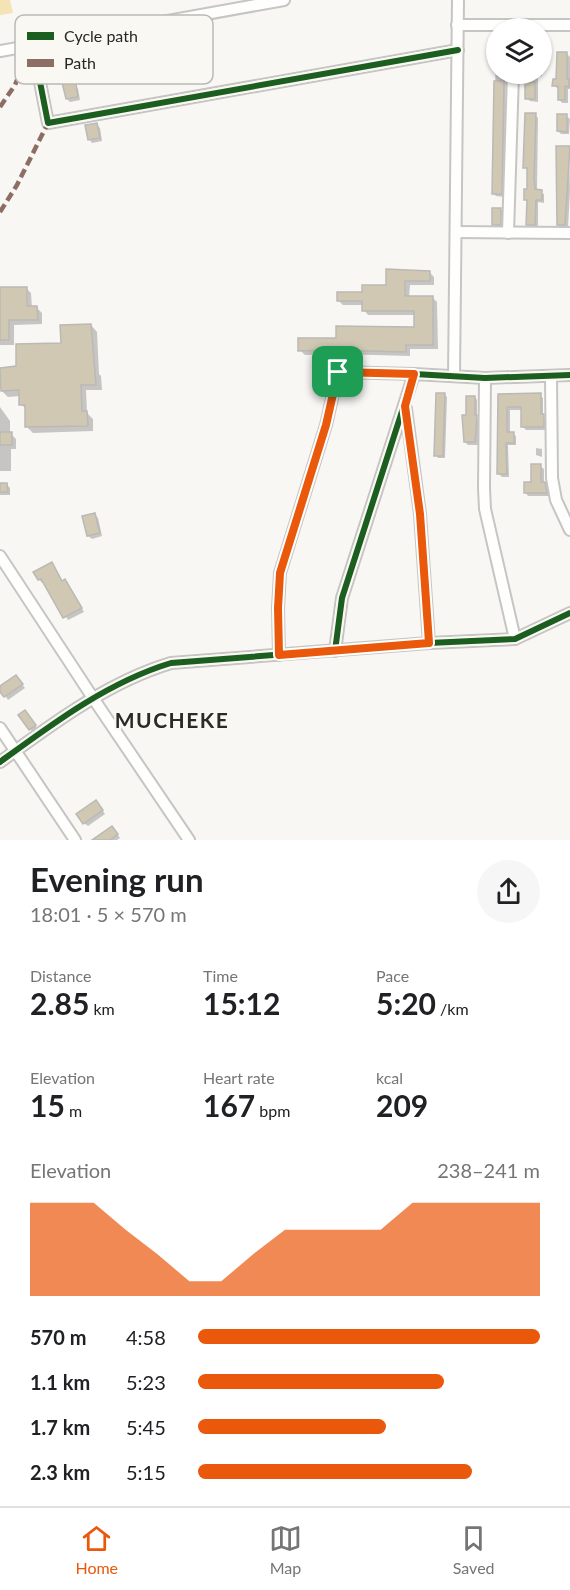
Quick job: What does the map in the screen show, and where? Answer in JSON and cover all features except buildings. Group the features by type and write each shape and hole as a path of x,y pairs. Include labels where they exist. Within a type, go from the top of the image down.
{"street":[{"path":"202,15 284,0"},
{"path":"454,376 458,0"},
{"path":"457,25 486,26"},
{"path":"552,25 570,25"},
{"path":"0,51 15,49"},
{"path":"40,84 48,123 458,50"},
{"path":"508,233 513,84"},
{"path":"456,232 570,233"},
{"path":"279,655 280,573 326,425 338,372 485,378 570,375"},
{"path":"335,651 342,598 414,374"},
{"path":"551,376 552,478 556,500 570,530"},
{"path":"485,378 485,509 515,639"},
{"path":"405,406 420,514 429,643"},
{"path":"0,556 93,699 189,840"},
{"path":"0,762 93,699 146,671 171,663 429,643 515,639 570,613"},
{"path":"0,728 75,840"}],"shaded area":[{"path":"0,0 10,0 13,13 0,15"}],"marked path":[{"path":"0,107 15,84"},
{"path":"0,212 17,185 48,123"}],"cycle path":[{"path":"40,84 48,123 458,50"},
{"path":"335,651 342,598 414,374 485,378 570,375"},
{"path":"0,762 81,705 125,681 171,663 429,643 515,639 570,613"}],"district":[{"name":"MUCHEKE","path":"172,719"}],"route":[{"path":"338,372 414,374 405,406 420,514 429,643 279,655 280,573 326,425 338,372"}]}
